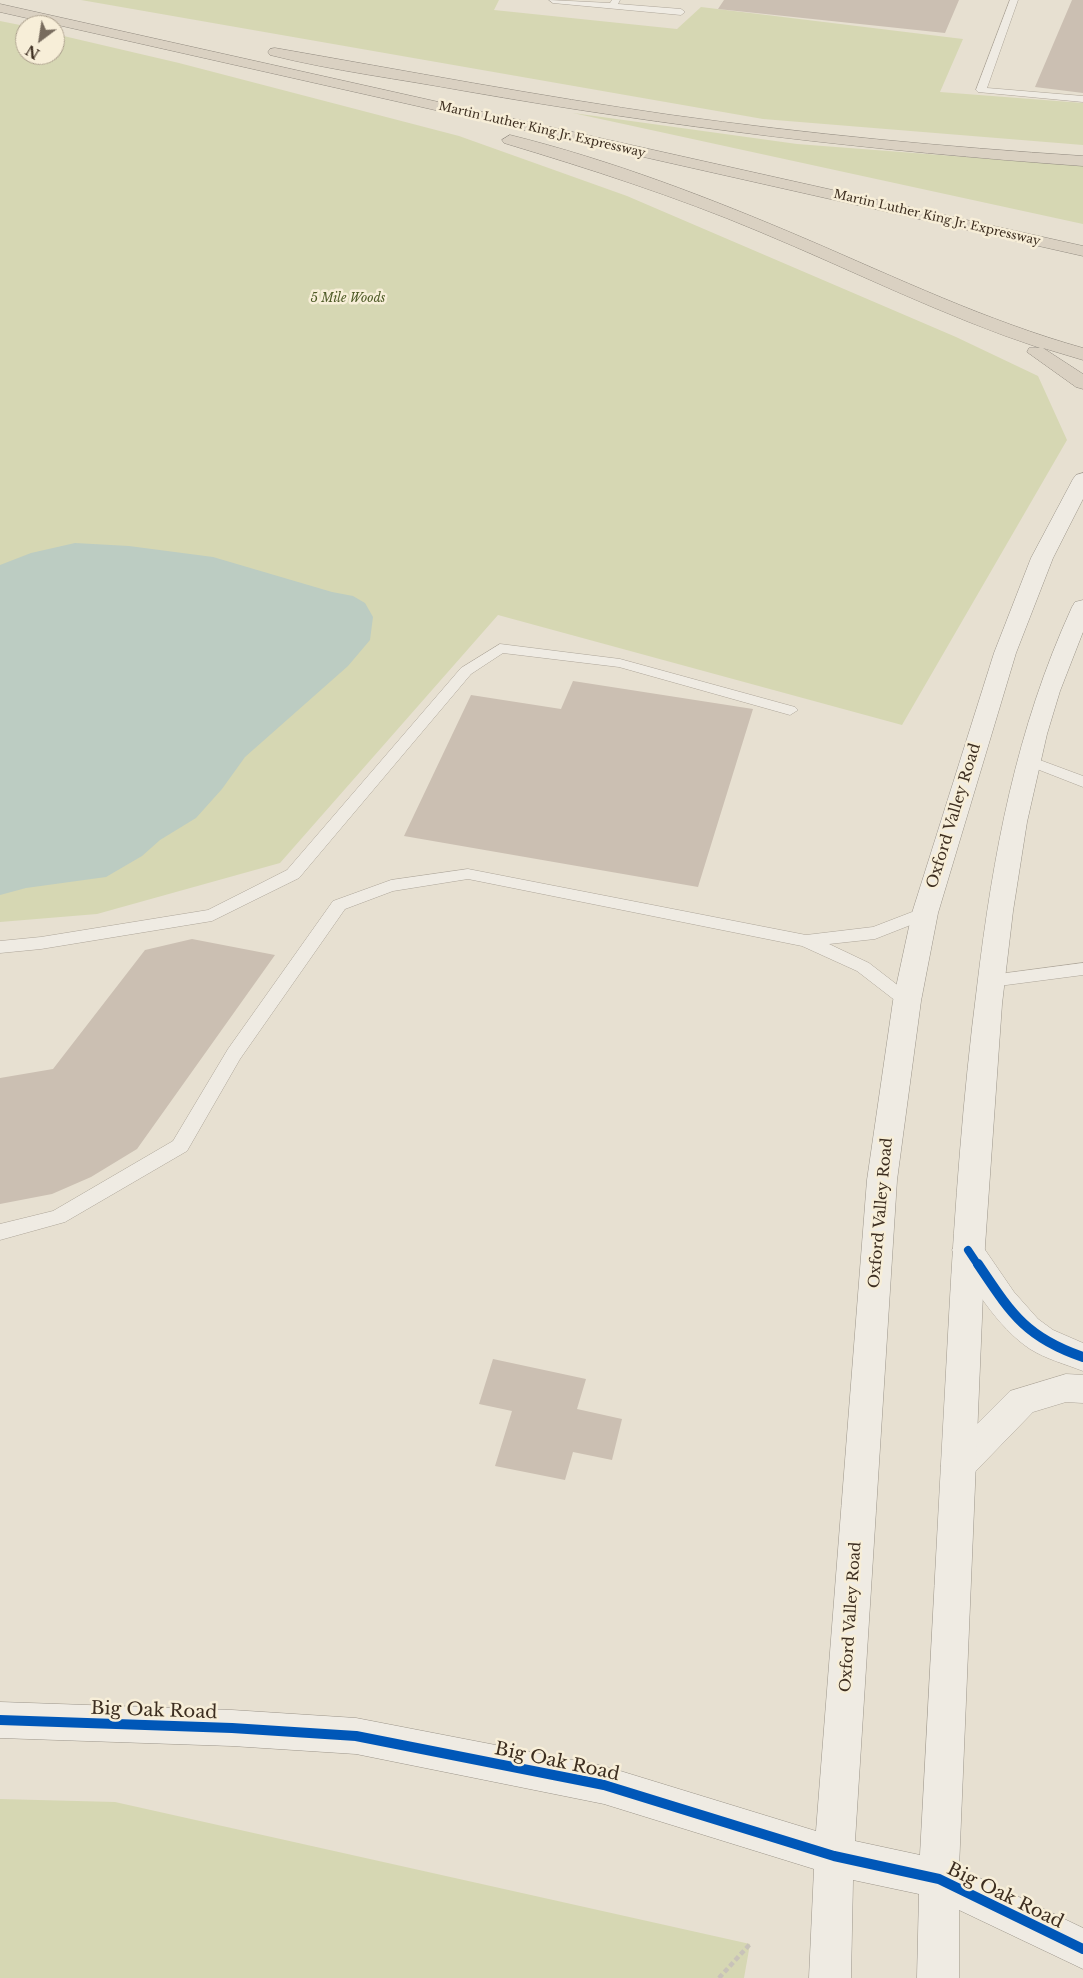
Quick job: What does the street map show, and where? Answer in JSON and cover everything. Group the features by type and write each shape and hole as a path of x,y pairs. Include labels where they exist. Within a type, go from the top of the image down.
{"highway":[{"name":"Martin Luther King Jr. Expressway","path":"27,0 578,121"},
{"name":"Martin Luther King Jr. Expressway","path":"0,8 1083,251"},
{"path":"258,48 505,94 691,122 868,143 1083,161"},
{"path":"249,64 478,130"},
{"path":"497,136 637,179 717,209 984,322 1083,354"},
{"path":"984,322 1064,368 1083,383"}],"main road":[{"name":"Oxford Valley Road","path":"830,1978 834,1856 882,1180 907,1001 925,913 1004,653 1042,558 1083,479"},
{"path":"938,1978 939,1879 968,1250 984,1032 1005,864 1028,760 1038,720 1053,676 1083,608"},
{"path":"968,1250 996,1293 1021,1325 1046,1343 1083,1357"},
{"path":"958,1466 1022,1401 1066,1388 1083,1389"},
{"name":"Big Oak Road","path":"0,1720 232,1728 356,1736 604,1785 834,1856 939,1879 1083,1949"}],"lane":[{"path":"553,0 614,3 681,12"},
{"path":"1014,0 981,90 1083,99"},
{"path":"0,947 41,943 212,915 293,874 466,671 500,648 620,663 790,710"},
{"path":"1028,760 1083,782"},
{"path":"0,1232 58,1217 180,1146 234,1054 339,905 391,886 468,874 806,941 863,967 907,1001"},
{"path":"806,941 874,933 925,913"},
{"path":"990,981 1083,969"}],"path":[{"path":"719,1978 750,1944"}],"green space":[{"path":"81,0 499,0 494,10 677,29 701,7 963,39 940,92 1083,103 1083,145 763,119"},
{"name":"5 Mile Woods","path":"0,21 15,24 15,65 65,65 65,36 179,63 459,136 627,196 956,337 1038,376 1067,440 902,725 498,615 280,863 97,914 0,922"},
{"path":"573,113 797,144 1083,166 1083,224"},
{"path":"0,1799 115,1802 750,1944 744,1978 0,1978"}],"shaded area":[{"path":"75,543 129,546 213,557 332,592 353,596 365,603 373,617 370,640 348,666 245,757 222,789 196,818 160,840 142,856 106,877 26,888 0,895 0,565 31,553"}],"building":[{"path":"724,0 959,0 945,33 718,9"},
{"path":"1072,0 1083,0 1083,93 1035,87"},
{"path":"573,681 753,709 698,887 404,836 471,695 561,709"},
{"path":"192,939 275,955 137,1149 91,1177 52,1194 0,1204 0,1078 53,1069 145,950"},
{"path":"493,1359 586,1379 577,1409 622,1419 612,1460 573,1452 565,1480 495,1466 512,1411 479,1404"}],"cycle path":[{"path":"968,1250 1003,1302 1027,1329 1042,1340 1083,1357"},
{"path":"0,1720 232,1728 356,1736 604,1785 834,1856 939,1879 1083,1949"}]}
